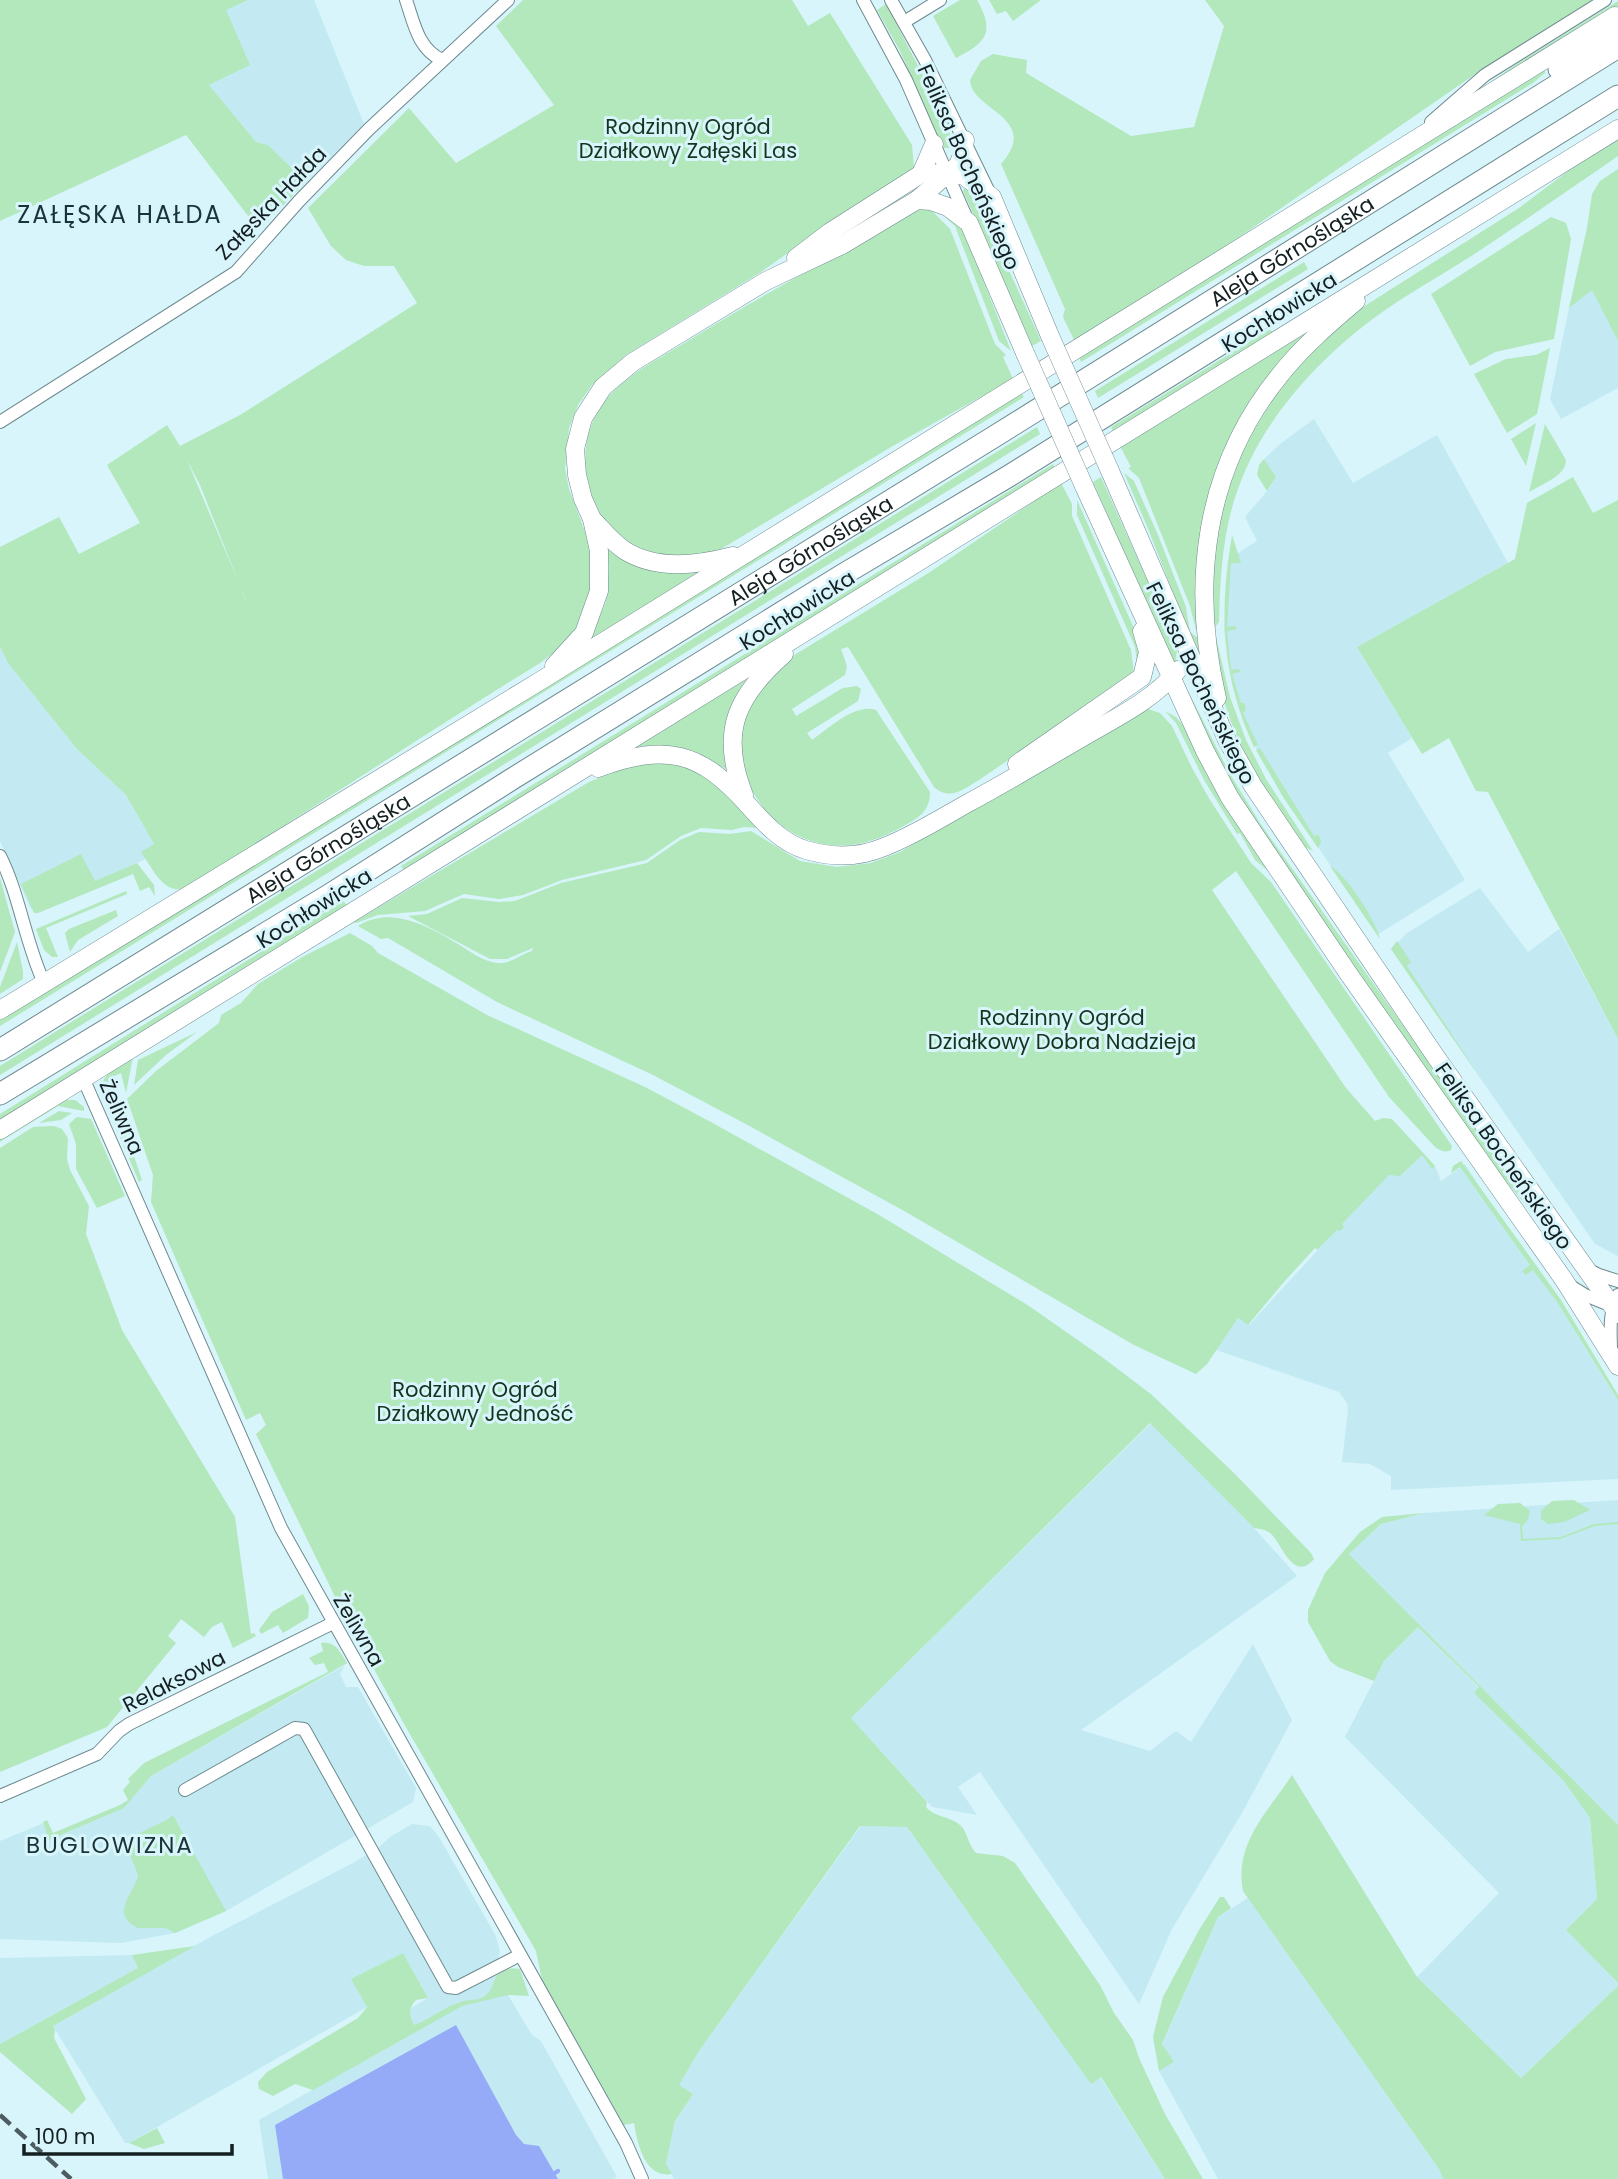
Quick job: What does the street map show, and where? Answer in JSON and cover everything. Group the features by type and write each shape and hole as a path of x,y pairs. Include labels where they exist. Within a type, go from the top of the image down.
{"highway":[{"path":"1497,121 1556,71 1618,24"},
{"name":"Aleja Górnośląska","path":"0,1050 1003,431 1618,47"},
{"name":"Aleja Górnośląska","path":"0,1094 329,895 844,574 1009,476 1618,96"}],"main road":[{"path":"0,1010 540,681 1618,14"},
{"name":"Kochłowicka","path":"0,1130 1618,129"},
{"path":"540,681 584,633 599,592 599,551 575,462 578,433 592,402 603,387 633,362 766,281 842,245 917,200 958,165 965,140"},
{"path":"921,174 934,144"},
{"path":"766,281 830,232 921,174 947,173 964,176 992,197"},
{"name":"Feliksa Bocheńskiego","path":"992,197 1227,740 1253,786 1305,866 1443,1067 1585,1267 1617,1305"},
{"path":"917,200 931,201 948,207 969,223"},
{"name":"Feliksa Bocheńskiego","path":"969,223 1084,486 1230,798 1348,973 1566,1283 1615,1361"},
{"path":"1227,740 1209,664 1204,633 1203,594 1205,555 1222,481 1255,410 1279,376 1304,346 1396,267"},
{"path":"592,519 625,550 647,560 695,564 747,553"},
{"path":"911,834 980,791 1142,677 1148,652 1129,584"},
{"path":"748,804 736,775 733,755 732,731 740,705 765,670 818,623"},
{"path":"559,783 626,758 649,753 674,755 705,766 725,781 781,838 802,849 831,857 858,855 884,847 911,834 1153,696 1172,677 1184,657 1184,644"},
{"path":"1153,696 1177,706 1189,715"}],"street":[{"path":"406,0 423,46 428,53 442,60"},
{"name":"Załęska Hałda","path":"0,422 236,271 334,164 508,0"},
{"name":"Feliksa Bocheńskiego","path":"863,0 897,61 969,223"},
{"name":"Feliksa Bocheńskiego","path":"891,0 992,197"},
{"path":"904,22 940,0"},
{"path":"1407,143 1485,75 1605,0"},
{"path":"0,856 31,952 44,983"},
{"name":"Żeliwna","path":"83,1078 281,1528 633,2155 642,2179"},
{"path":"1585,1267 1618,1281"},
{"path":"1566,1283 1585,1295 1617,1305 1610,1321 1615,1361"},
{"name":"Relaksowa","path":"0,1796 97,1754 129,1724 332,1623"},
{"path":"185,1790 295,1728 304,1729 448,1987 456,1988 520,1955"}],"shaded area":[{"path":"248,0 314,0 364,124 306,182 268,145 256,142 209,85 249,65 225,10"},
{"path":"1592,289 1618,341 1618,388 1561,419 1550,399 1569,308"},
{"path":"1314,419 1353,483 1437,435 1508,563 1357,647 1412,738 1388,753 1465,880 1377,935 1280,790 1256,748 1233,687 1224,630 1229,559 1257,541 1245,517 1276,477 1264,459"},
{"path":"0,647 8,663 77,749 126,795 154,844 142,852 146,859 31,909 0,841"},
{"path":"1480,888 1528,952 1559,929 1618,1039 1618,1256 1595,1244 1391,949 1407,933"},
{"path":"1415,1144 1435,1166 1441,1181 1465,1164 1557,1302 1618,1400 1618,1479 1391,1490 1391,1476 1370,1464 1342,1462 1348,1410 1347,1403 1339,1392 1216,1350 1238,1318 1249,1325"},
{"path":"1151,1423 1297,1576 1081,1730 1150,1751 1176,1731 1191,1742 1253,1644 1292,1720 1242,1813 1172,1929 1139,2004 980,1772 958,1787 977,1815 932,1807 851,1718"},
{"path":"1618,1500 1618,1825 1349,1554 1381,1524 1424,1513"},
{"path":"1418,1627 1479,1688 1475,1693 1563,1780 1590,1818 1597,1899 1566,1930 1618,1986 1521,2078 1417,1977 1499,1893 1345,1737 1384,1661"},
{"path":"345,1665 340,1674 346,1687 358,1687 416,1788 413,1802 226,1911 175,1933 121,1943 0,1939 0,1841 44,1823 50,1840 123,1808 151,1776"},
{"path":"412,1824 430,1826 439,1837 496,1936 500,1952 496,1964 508,1995 532,2035 541,2041 617,2177 268,2179 259,2120 417,2031 409,2015 411,2008 428,1998 403,1953 352,1979 367,2007 125,2143 53,2026 210,1937 353,1863"},
{"path":"861,1826 907,1827 1091,2083 1100,2077 1165,2179 674,2179 666,2164 675,2121 693,2094 678,2085 699,2051"},
{"path":"1248,1898 1439,2169 1443,2179 1218,2179 1159,2071 1174,2062 1162,2045 1218,1917"},
{"path":"132,1955 138,1968 0,2044 0,1958"}],"green space":[{"path":"0,0 248,0 226,10 250,65 209,85 256,142 268,145 306,182 262,227 255,225 186,135 0,221"},
{"name":"Rodzinny Ogród Działkowy Załęski Las","path":"523,0 792,0 808,26 830,13 912,145 914,168 761,272 626,355 592,385 578,405 569,428 565,469 569,489 592,550 594,581 578,628 560,648 183,889 169,887 158,878 141,852 154,844 126,795 77,749 8,663 0,647 0,547 59,517 79,554 140,523 107,465 167,425 180,446 240,415 417,303 394,266 364,266 346,260 331,246 308,208 409,108 456,163 554,105 496,26","holes":["187,460 200,485 239,584"]},
{"path":"960,0 977,0 986,20 986,28 985,35 975,47 956,58 933,16"},
{"path":"989,0 1041,0 1013,21 1006,11 997,14"},
{"path":"1205,0 1593,0 1484,68 1193,269 1075,342 1063,317 1065,309 1001,164 1011,148 1014,135 1001,116 973,91 970,80 981,61 993,54 1027,60 1026,73 1131,136 1194,127 1224,26"},
{"path":"1618,1 1618,6 1492,84 1489,83 1518,63"},
{"path":"886,4 948,124 951,140 949,148 943,148 900,51 877,10"},
{"path":"1545,70 1533,83 1081,362 1079,357"},
{"path":"1618,138 1618,156 1482,249 1374,318 1314,370 1296,390 1265,434 1241,481 1226,533 1219,622 1210,628 1210,566 1229,479 1255,424 1299,362 1352,314 1519,208 1576,165"},
{"path":"1618,169 1618,341 1592,290 1569,308 1592,194 1600,181"},
{"path":"965,187 979,204 1041,341 1032,346 963,191"},
{"path":"929,205 950,229 995,344 1006,355 1003,357 1013,379 891,447 721,549 692,555 663,554 636,546 612,528 594,501 586,468 588,435 594,419 611,394 643,368 777,288"},
{"path":"938,211 962,226 1011,351 999,341 955,226"},
{"path":"1551,217 1566,223 1571,239 1554,339 1495,352 1470,366 1431,294"},
{"path":"1304,262 1308,269 1098,398 1095,391"},
{"path":"1270,329 1273,333 1113,432 1111,427"},
{"path":"1306,331 1308,333 1263,386 1196,580 1196,630 1190,606 1139,478 1128,468 1131,467 1120,446"},
{"path":"1550,348 1537,414 1507,433 1474,374 1506,359 1536,355"},
{"path":"1021,393 1024,397 0,1026 0,1020"},
{"path":"1536,423 1526,466 1511,439"},
{"path":"1545,424 1566,460 1565,466 1552,479 1529,492"},
{"path":"1037,427 1040,434 0,1075 0,1066"},
{"path":"1264,459 1276,477 1267,491 1257,475 1259,465"},
{"path":"1053,464 1055,468 404,870 401,866"},
{"path":"1124,473 1134,481 1158,535 1186,607 1190,632 1198,638 1201,658 1198,657"},
{"path":"1101,477 1173,638 1177,649 1176,663 1173,662 1093,482"},
{"path":"1573,477 1593,513 1618,500 1618,1039 1488,792 1476,791 1449,738 1422,754 1357,647 1515,559 1527,503"},
{"path":"1061,483 1072,504 1072,516 1131,650 1134,674 982,778 958,792 946,793 934,787 848,647 841,649 847,666 845,675 792,709 796,716 843,688 857,686 861,689 858,701 807,733 812,740 859,710 876,710 930,792 928,805 918,817 902,827 858,844 830,845 807,839 786,829 769,814 755,795 745,774 740,752 741,728 748,705 762,684 796,654 930,572"},
{"path":"1077,500 1140,642 1142,649 1137,663 1135,647 1077,515"},
{"path":"1232,535 1241,563 1231,563 1227,627 1235,626 1237,629 1227,631 1231,670 1239,669 1240,672 1232,674 1241,703 1244,703 1246,710 1243,713 1258,745 1254,747 1235,694 1226,643 1225,590"},
{"path":"607,547 698,574 590,640 606,602 609,568"},
{"path":"1216,637 1230,697 1246,740 1266,779 1313,851 1305,847 1273,800 1236,734 1218,677 1211,638"},
{"path":"747,677 737,694 726,724 726,769 682,750 661,746 635,747"},
{"path":"1187,689 1230,774 1260,823 1544,1225 1495,1168 1396,1029 1239,796 1217,757"},
{"name":"Rodzinny Ogród Działkowy Dobra Nadzieja","path":"1148,709 1160,713 1172,726 1210,800 1251,863 1271,882 1452,1146 1451,1150 1447,1151 1435,1147 1389,1097 1236,871 1212,890 1346,1088 1375,1121 1392,1119 1435,1166 1432,1169 1422,1155 1400,1176 1389,1175 1342,1224 1344,1227 1340,1231 1337,1230 1317,1250 1315,1248 1248,1325 1238,1318 1207,1364 1196,1374 1134,1345 906,1212 742,1122 653,1075 497,1002 388,938 381,939 358,926 383,917 409,920 481,958 501,963 532,951 533,948 507,959 490,959 408,916 427,914 462,898 515,901 561,883 647,863 680,840 699,832 730,834 751,831 800,861 837,867 871,863 900,852"},
{"path":"1165,711 1176,717 1186,729 1274,876 1255,860 1240,833 1237,834 1204,780 1176,723"},
{"path":"1260,748 1314,836 1319,835 1321,842 1318,848 1283,797 1256,750"},
{"path":"658,762 687,767 722,787 758,828 701,828 681,836 646,860 562,880 523,895 499,899 464,894 425,911 378,915 354,922 589,782 632,765"},
{"path":"81,854 95,881 137,863 154,885 155,896 149,887 140,891 133,874 34,913 21,884"},
{"path":"1330,866 1344,878 1360,899 1380,939"},
{"path":"0,878 15,932 0,972"},
{"path":"126,891 127,894 46,928 58,957 52,957 44,950 36,929"},
{"path":"343,901 347,905 0,1121 0,1114"},
{"path":"116,910 118,916 78,940 70,952 65,933 69,929"},
{"name":"Rodzinny Ogród Działkowy Jedność","path":"350,933 372,946 378,953 487,1015 645,1087 709,1121 879,1215 1029,1306 1152,1395 1235,1474 1311,1553 1314,1559 1307,1565 1300,1567 1294,1564 1270,1533 1254,1528 1150,1423 851,1718 927,1802 926,1807 930,1811 962,1827 976,1853 1003,1856 1015,1863 1100,1985 1114,2013 1133,2040 1165,2114 1203,2179 1165,2179 1101,2077 1091,2084 907,1827 860,1826 699,2051 679,2085 693,2094 675,2121 666,2164 672,2174 662,2174 648,2165 637,2139 634,2123 624,2125 542,1980 536,1951 404,1724 339,1605 256,1434 266,1425 260,1413 246,1420 151,1202 153,1175 127,1099 156,1071 219,1023 221,1015 241,1003 258,984 304,956"},
{"path":"1397,941 1411,962 1407,966 1483,1082 1391,949"},
{"path":"17,942 23,979 0,994 0,987"},
{"path":"197,1032 166,1055 134,1085 138,1060"},
{"path":"133,1057 126,1093 121,1073 108,1079 142,1180 139,1182 100,1090 108,1074"},
{"path":"75,1100 84,1107 84,1111 58,1106 0,1142 0,1139 57,1104"},
{"path":"59,1111 72,1113 61,1120 39,1123"},
{"path":"77,1117 91,1119 125,1196 97,1208 76,1169 76,1144 69,1124"},
{"path":"54,1126 62,1129 68,1138 67,1159 70,1170 89,1206 86,1234 122,1330 235,1517 251,1634 256,1636 233,1648 222,1622 212,1627 204,1637 181,1619 168,1636 176,1643 107,1727 0,1772 0,1148 33,1127"},
{"path":"1461,1161 1561,1300 1618,1395 1618,1400 1557,1302 1533,1270 1526,1275 1522,1271 1530,1265 1460,1167 1451,1173 1453,1166"},
{"path":"1574,1500 1590,1510 1564,1522 1548,1524 1541,1519 1541,1511 1552,1501"},
{"path":"1520,1503 1530,1511 1528,1520 1522,1526 1523,1539 1561,1537 1594,1524 1618,1524 1595,1526 1560,1539 1521,1541 1520,1524 1484,1515 1498,1504"},
{"path":"1424,1513 1381,1524 1349,1554 1618,1825 1618,1983 1566,1930 1597,1899 1590,1818 1563,1780 1474,1693 1479,1687 1418,1627 1384,1661 1374,1681 1338,1667 1330,1661 1308,1622 1308,1610 1325,1573 1360,1532 1382,1517"},
{"path":"303,1594 309,1606 308,1618 283,1633 278,1625 261,1634 259,1630 272,1612"},
{"path":"321,1643 334,1646 347,1663 151,1776 124,1808 49,1840 43,1822 47,1820 53,1833 120,1805 128,1800 123,1790 130,1782 128,1779 144,1763 328,1672 324,1663 315,1665 309,1658 323,1651"},
{"path":"1292,1775 1417,1977 1521,2078 1618,1986 1618,2179 1443,2179 1439,2169 1243,1891 1241,1874 1248,1843"},
{"path":"173,1815 226,1911 175,1933 166,1928 138,1928 125,1917 124,1911 138,1877 129,1846 135,1836"},
{"path":"1220,1897 1224,1897 1231,1908 1218,1917 1162,2044 1174,2062 1159,2071 1153,2037 1163,1997"},
{"path":"195,1946 53,2026 54,2038 86,2099 72,2114 0,2052 0,2044 138,1968 132,1955"},
{"path":"403,1953 428,1998 416,2000 412,2006 410,2015 414,2025 458,2003 483,1998 503,1970 520,1969 529,1996 508,1995 462,2006 313,2090 295,2084 273,2096 259,2089 258,2082 267,2072 358,2018 367,2007 351,1979"},
{"path":"157,2128 165,2143 144,2149 129,2143"}],"water":[{"path":"456,2025 516,2135 524,2144 539,2146 558,2179 283,2179 275,2125"}],"railway":[{"path":"0,2115 71,2179"}],"district":[{"name":"ZAŁĘSKA HAŁDA","path":"120,214"},
{"name":"BUGLOWIZNA","path":"110,1845"}]}
